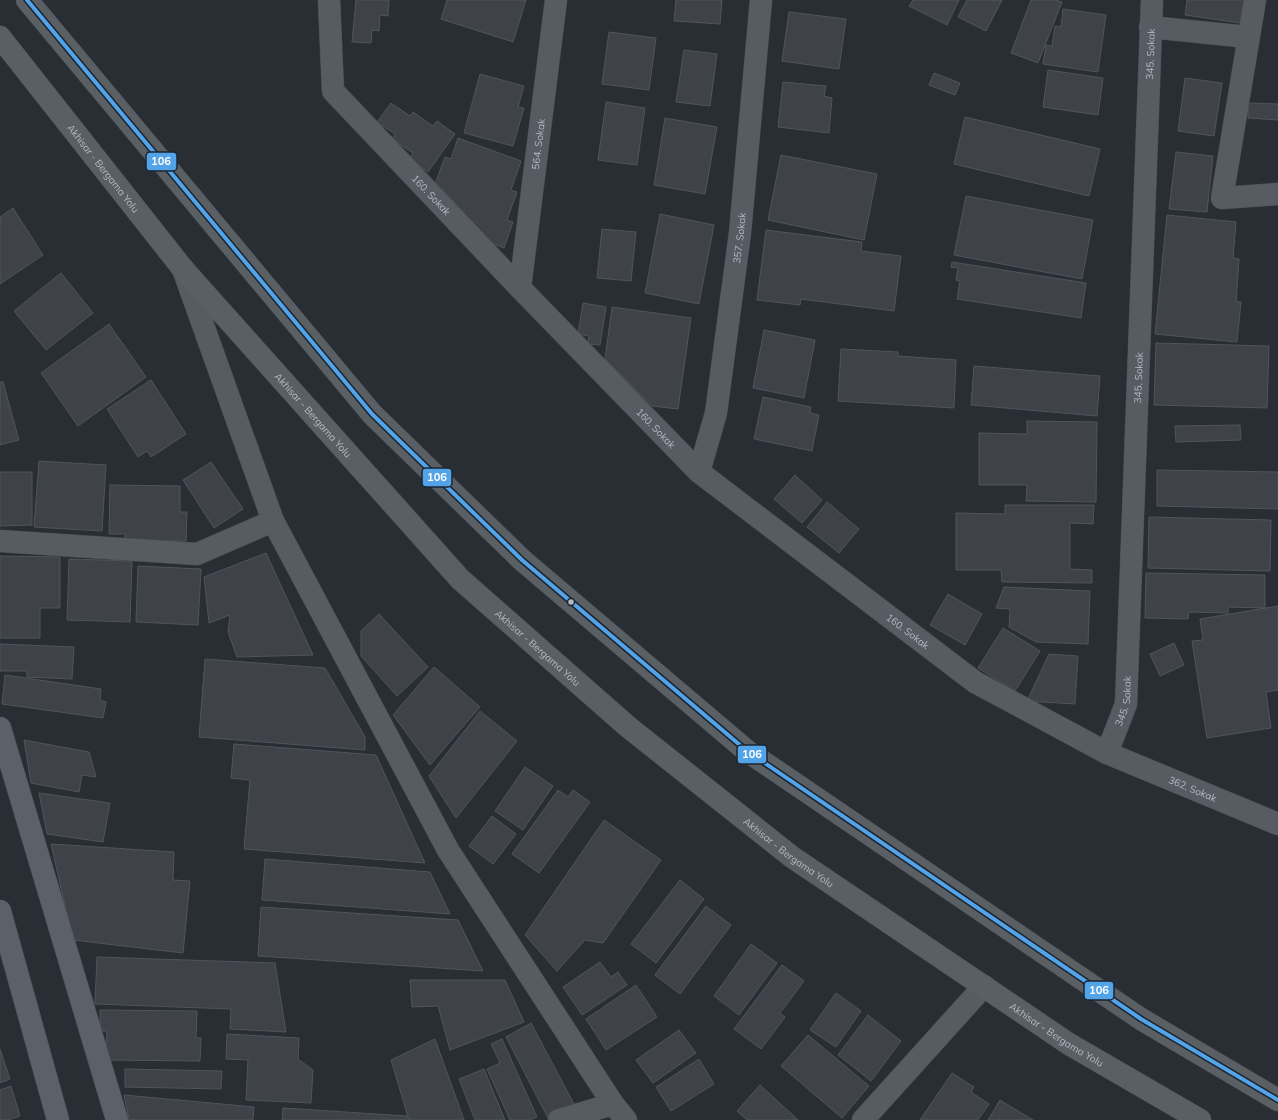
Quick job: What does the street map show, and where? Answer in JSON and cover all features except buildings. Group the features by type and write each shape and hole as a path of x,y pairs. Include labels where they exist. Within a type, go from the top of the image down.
{"main road":[{"path":"27,0 372,414 522,560 747,751 1141,1019 1278,1100"},
{"name":"Akhisar - Bergama Yolu","path":"0,37 182,269 460,579 627,726 792,857 1069,1044 1200,1120"},
{"path":"0,728 117,1120"},
{"path":"0,911 58,1120"}],"street":[{"name":"160. Sokak","path":"329,0 333,91 520,288 699,472 976,682 1107,753"},
{"name":"564. Sokak","path":"520,288 556,0"},
{"name":"357. Sokak","path":"699,472 716,413 740,233 761,0"},
{"name":"345. Sokak","path":"1107,753 1126,704 1152,0"},
{"path":"1255,0 1222,198 1278,194"},
{"path":"1150,27 1248,37"},
{"path":"182,269 273,521 448,850 620,1112 559,1120"},
{"path":"0,541 197,554 273,521"},
{"name":"362. Sokak","path":"1107,753 1278,824"},
{"path":"863,1120 984,986"}],"transit line":[{"name":"106","path":"27,0 372,414 522,560 747,751 1141,1019 1278,1100"}]}
